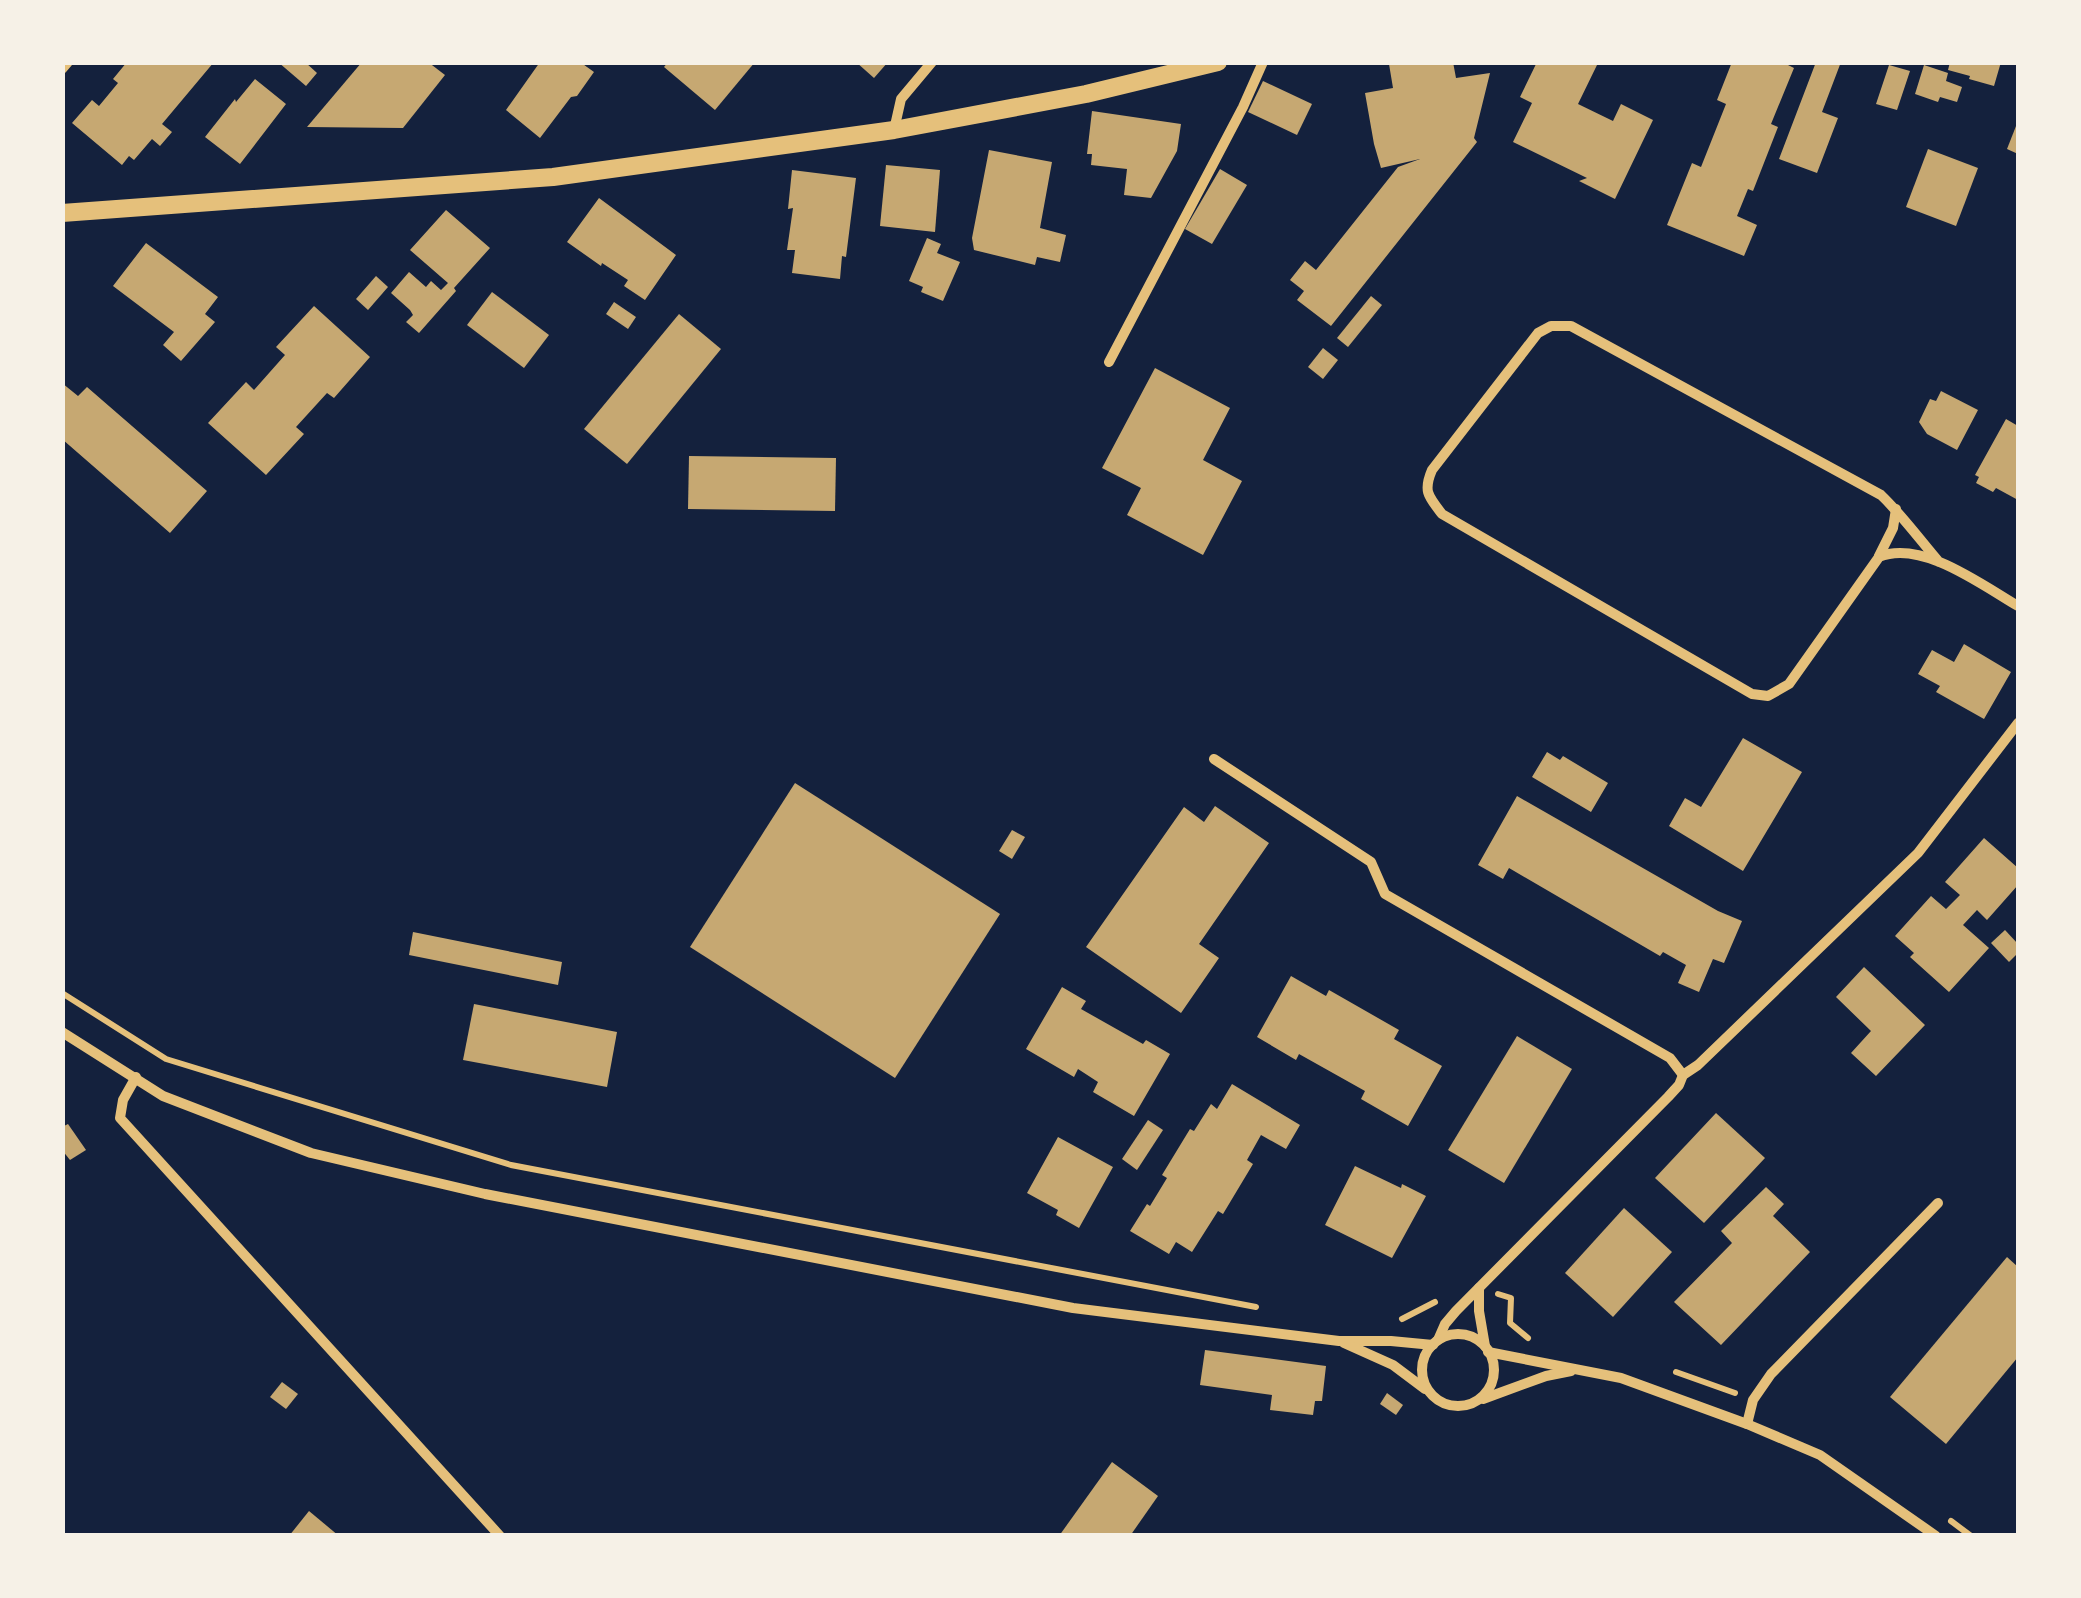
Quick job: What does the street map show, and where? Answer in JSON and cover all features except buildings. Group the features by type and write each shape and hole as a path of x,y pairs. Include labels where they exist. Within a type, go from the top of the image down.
{"street":[{"path":"62,69 68,62"},
{"path":"894,130 901,98 932,62"},
{"path":"62,213 553,177 894,130 1086,94 1218,62"},
{"path":"1109,362 1264,62"},
{"path":"1896,509 1893,528 1879,557 1789,684 1768,696 1752,694 1442,514 1429,497 1426,484 1432,470 1538,333 1551,326 1571,326 1880,495 1896,509 1940,562"},
{"path":"1879,557 1911,554 1940,562 2018,606"},
{"path":"1428,1391 1422,1372 1426,1352 1445,1324 1668,1097 1682,1075 1918,853 2018,723"},
{"path":"1214,758 1370,862 1385,894 1670,1058 1682,1075"},
{"path":"62,1032 163,1096 312,1153 485,1194 1073,1308 1338,1341 1435,1342 1450,1335 1474,1338 1486,1349 1621,1378 1820,1455 1936,1536"},
{"path":"136,1077 123,1100 120,1118 500,1536"},
{"path":"1747,1424 1753,1400 1771,1374 1938,1203"},
{"path":"1477,1401 1491,1384 1493,1362 1486,1349 1479,1287"},
{"path":"1338,1341 1394,1365 1436,1399 1456,1406 1467,1406 1546,1376 1580,1370"}],"path":[{"path":"62,993 166,1059 510,1165 1272,1310"},
{"path":"1394,1321 1408,1318 1431,1304 1459,1281 1479,1287"}]}
